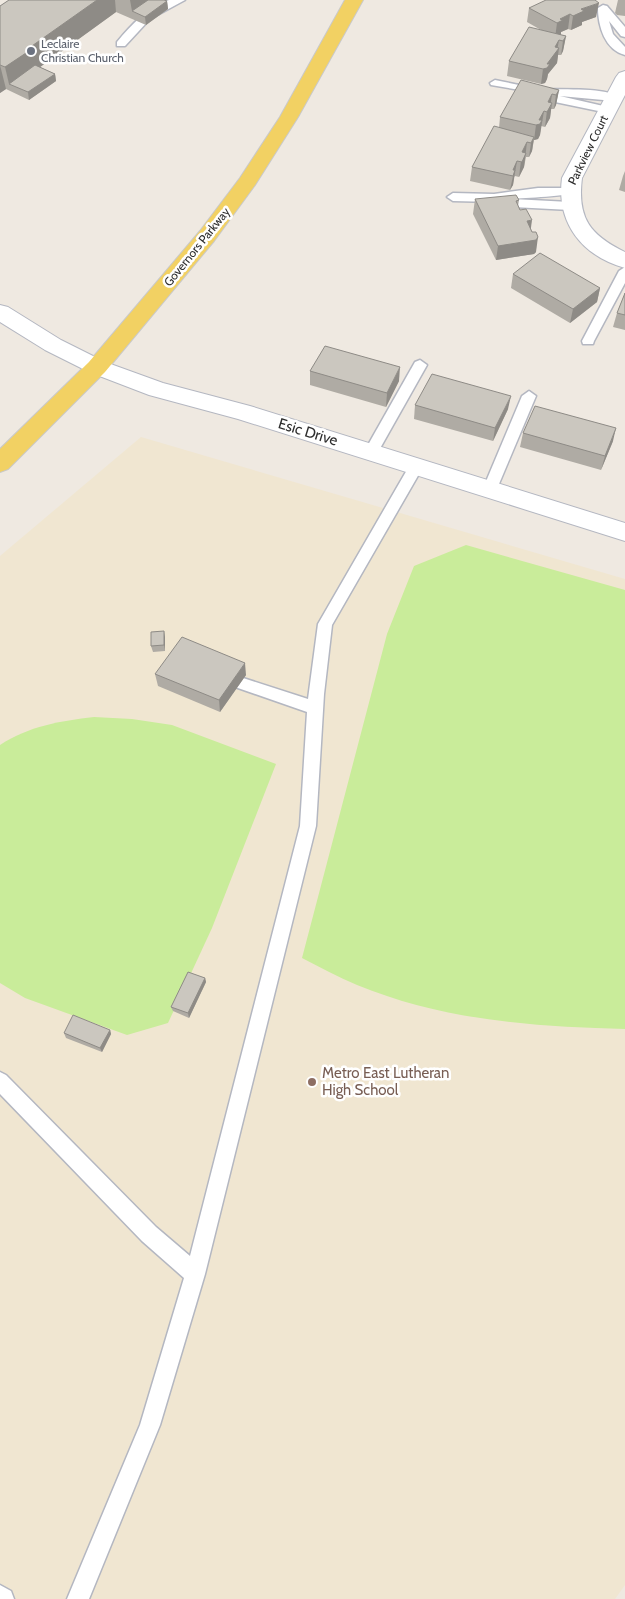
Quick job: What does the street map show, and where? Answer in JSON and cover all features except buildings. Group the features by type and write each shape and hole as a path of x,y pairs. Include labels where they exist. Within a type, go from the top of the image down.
{"main road":[{"name":"Governors Parkway","path":"0,463 97,367 206,236 248,181 289,118 354,0"}],"street":[{"name":"Parkview Court","path":"625,77 572,178 569,199 576,224 589,239 607,252 625,261"},
{"name":"Esic Drive","path":"0,312 53,345 97,367 157,389 242,412 489,491 625,532"}],"lane":[{"path":"121,44 138,23 150,14 180,0"},
{"path":"600,4 625,34"},
{"path":"600,4 609,40 625,52"},
{"path":"495,84 547,92 586,94 611,104"},
{"path":"453,197 494,198 538,192 569,199"},
{"path":"588,341 625,271"},
{"path":"371,452 420,365"},
{"path":"489,491 530,396"},
{"path":"78,1599 150,1425 195,1274 308,826 315,708 325,624 416,467"},
{"path":"240,683 315,708"},
{"path":"0,1082 150,1234 195,1274"}],"shaded area":[{"name":"Metro East Lutheran High School","path":"141,437 625,579 625,1585 615,1599 0,1599 0,556"}],"green space":[{"path":"466,545 625,590 625,1029 523,1023 455,1014 389,997 350,982 302,958 387,634 414,566"},
{"path":"94,717 132,719 172,725 276,764 212,928 168,1023 127,1035 25,998 0,983 0,745 22,733 45,725"}],"place":[{"name":"Leclaire Christian Church","path":"31,51"},
{"name":"Metro East Lutheran High School","path":"312,1082"}]}
